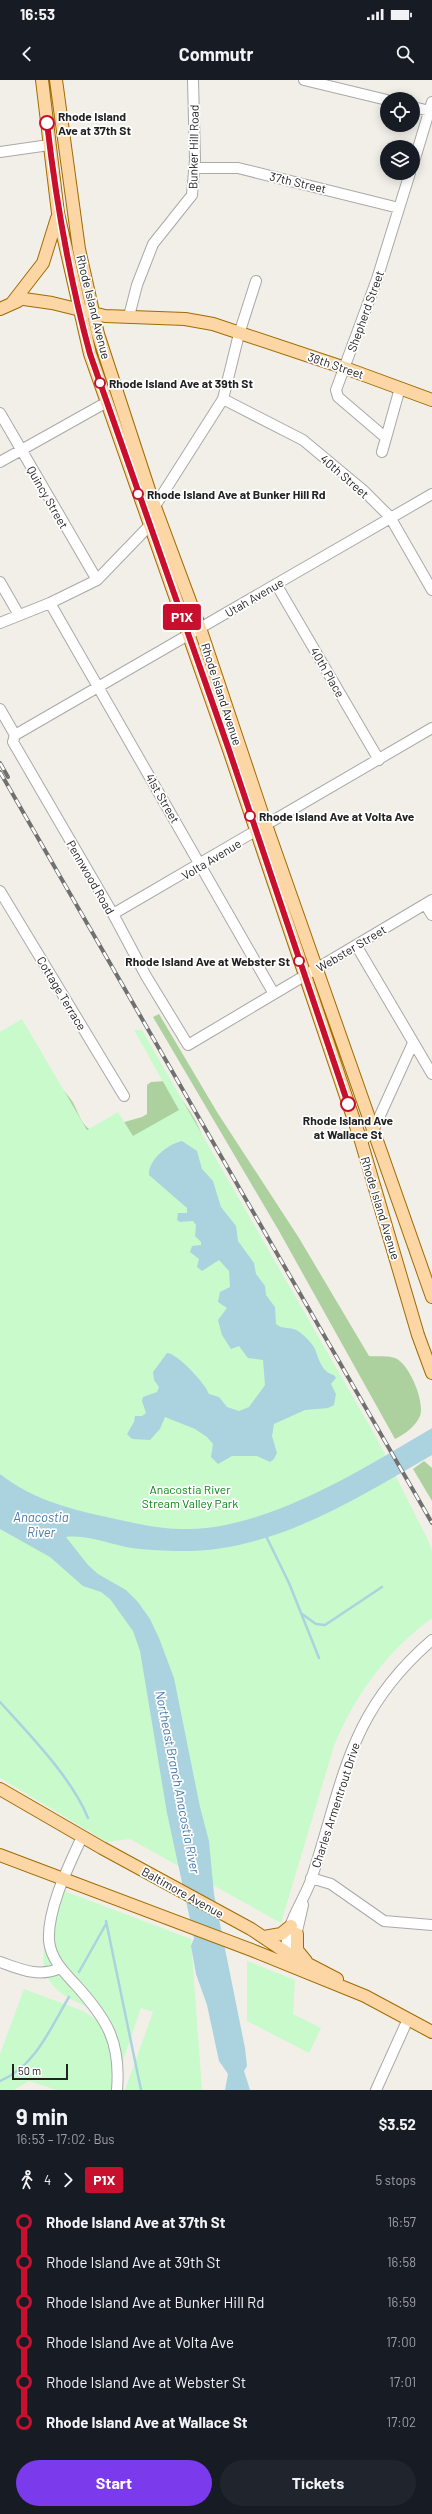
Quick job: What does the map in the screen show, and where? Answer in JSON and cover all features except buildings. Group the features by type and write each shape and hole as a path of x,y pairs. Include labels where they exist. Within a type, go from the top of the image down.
{"main road":[{"name":"Rhode Island Avenue","path":"42,80 58,213 78,308 90,354 188,635 316,969 372,1133 432,1297"},
{"name":"Rhode Island Avenue","path":"56,80 79,249 93,314 155,506 200,628 305,978 360,1141 418,1335 432,1373"},
{"path":"12,303 44,263 58,213"},
{"name":"38th Street","path":"0,310 12,303 38,294 66,300 78,308 93,314 185,319 214,324 239,334 345,368 432,400"},
{"name":"Baltimore Avenue","path":"0,1789 251,1929 287,1954 293,1965 310,1970"},
{"name":"Baltimore Avenue","path":"0,1855 270,1958 343,1981 365,1996 432,2032"},
{"path":"264,1937 294,1930 297,1950 310,1970"},
{"path":"270,1958 277,1958 287,1954"}],"street":[{"name":"Bunker Hill Road","path":"129,316 137,285 153,244 192,195 195,168 193,80"},
{"path":"304,80 380,98"},
{"path":"420,107 431,106 420,142"},
{"path":"0,152 50,145"},
{"name":"37th Street","path":"195,168 238,168 399,208"},
{"name":"Shepherd Street","path":"386,438 338,397 336,390 377,278 408,180"},
{"path":"155,506 223,399 239,334 256,280"},
{"path":"382,452 400,388"},
{"name":"40th Street","path":"223,399 303,440 363,490 390,517 432,590"},
{"path":"0,462 106,402"},
{"name":"Quincy Street","path":"0,413 97,580"},
{"name":"Utah Avenue","path":"15,735 97,686 188,635 432,493"},
{"path":"0,623 50,603 97,580 150,526"},
{"path":"0,582 19,615"},
{"name":"40th Place","path":"276,584 379,760"},
{"name":"41st Street","path":"50,603 274,994"},
{"name":"Pennwood Road","path":"0,709 15,735 13,742 113,914 146,976 188,1045"},
{"name":"Volta Avenue","path":"113,914 201,865 261,828 432,728"},
{"name":"Cottage Terrace","path":"0,891 124,1096"},
{"path":"429,902 432,915"},
{"name":"Webster Street","path":"188,1045 274,994 305,978 316,969 429,902"},
{"path":"356,945 413,1043 429,1062 432,1074"},
{"path":"360,1141 372,1133 413,1043"},
{"name":"Charles Armentrout Drive","path":"287,1954 293,1947 294,1930 345,1764 361,1728 390,1682 432,1640"},
{"path":"82,1836 64,1880 52,1915 49,1929 52,1952 60,1968 90,2002 110,2031 118,2058 117,2090"},
{"path":"311,1878 331,1884 384,1921 403,1924 432,1925"},
{"path":"0,1962 35,1973 47,1972 60,1968"},
{"path":"376,2090 408,2019"}],"green space":[{"path":"159,1014 217,1112 299,1238 369,1356 397,1359 407,1369 411,1376 420,1402 420,1416 413,1427 399,1437 395,1439 279,1231 153,1017"},
{"name":"Anacostia River Stream Valley Park","path":"22,1019 87,1130 118,1112 133,1136 179,1110 134,1030 142,1030 376,1437 432,1550 432,1618 401,1645 374,1675 362,1692 342,1727 334,1746 281,1923 130,1839 107,1842 0,1778 0,1032"},
{"path":"0,1042 39,1068 57,1083 72,1101 82,1122 93,1131 142,1117 147,1114 147,1085 151,1082 166,1081 182,1100 193,1117 201,1132 202,1138 109,1154"},
{"path":"424,1461 432,1468 432,1501 413,1469"},
{"path":"64,1891 191,1939 202,2090 125,2090 153,2012 141,2008 113,2090 57,2090 29,2081 14,2090 0,2090 0,2054 24,1989 83,2011 97,2020 84,2006 61,1993 51,1982 45,1971 43,1958 45,1944"},
{"path":"247,1961 295,1980 293,2014 321,2028 309,2053 247,2021"}],"water":[{"path":"182,1141 197,1151 202,1169 213,1181 221,1207 236,1226 238,1241 254,1263 256,1274 265,1286 266,1295 275,1307 276,1324 281,1327 295,1330 302,1334 314,1347 319,1361 324,1369 336,1378 331,1384 336,1394 334,1405 328,1408 305,1410 274,1424 272,1436 277,1453 274,1459 270,1462 257,1456 232,1456 218,1464 211,1457 213,1444 207,1437 195,1429 165,1417 160,1429 150,1440 132,1439 127,1434 134,1422 135,1416 142,1416 146,1413 142,1401 143,1397 157,1392 159,1387 154,1380 153,1372 167,1353 172,1354 184,1363 203,1383 209,1394 219,1397 227,1407 239,1411 249,1407 265,1385 263,1360 248,1358 239,1346 231,1349 222,1335 218,1320 227,1308 218,1302 220,1292 230,1287 229,1271 219,1260 202,1271 197,1267 199,1259 190,1252 192,1246 201,1245 201,1242 195,1236 196,1225 193,1221 180,1222 177,1220 178,1213 187,1213 187,1208 149,1175 155,1158 171,1145"},
{"path":"432,1428 432,1455 341,1506 277,1534 244,1544 210,1550 148,1550 124,1547 91,1538 74,1536 66,1537 88,1565 98,1574 126,1590 138,1602 150,1619 159,1638 174,1678 200,1807 209,1841 214,1894 245,2048 247,2066 244,2071 250,2090 225,2090 228,2074 219,2061 207,2005 196,1974 191,1946 194,1938 167,1813 140,1651 133,1631 110,1599 101,1592 83,1586 50,1557 0,1529 0,1474 36,1496 62,1506 89,1513 162,1528 183,1529 214,1527 247,1520 280,1509 312,1495 345,1479"}],"waterway":[{"path":"266,1536 289,1583 319,1658"},
{"path":"302,1614 316,1624 325,1625 382,1587"},
{"path":"0,1702 61,1772 81,1803 88,1818"},
{"path":"106,1921 141,2090"},
{"path":"79,1972 106,1924"},
{"path":"0,2081 12,2075 32,2056 41,2045 69,1997"}],"railway":[{"path":"0,763 8,777"},
{"path":"0,772 432,1523"}],"bus line":[{"name":"P1X","path":"47,123 58,213 74,292 90,354 229,750 281,909 348,1104"}],"place":[{"name":"Rhode Island Ave at 37th St","path":"47,123"},
{"name":"Rhode Island Ave at 39th St","path":"100,383"},
{"name":"Rhode Island Ave at Bunker Hill Rd","path":"138,494"},
{"name":"Rhode Island Ave at Volta Ave","path":"250,816"},
{"name":"Rhode Island Ave at Webster St","path":"299,961"},
{"name":"Rhode Island Ave at Wallace St","path":"348,1104"}],"water label":[{"name":"Anacostia River","path":"41,1524"},
{"name":"Northeast Branch Anacostia River","path":"178,1782"}]}
